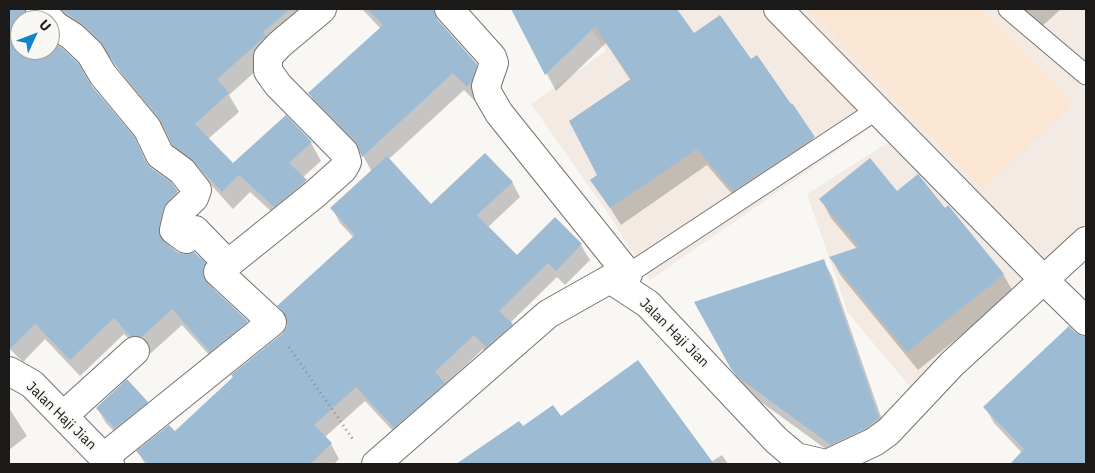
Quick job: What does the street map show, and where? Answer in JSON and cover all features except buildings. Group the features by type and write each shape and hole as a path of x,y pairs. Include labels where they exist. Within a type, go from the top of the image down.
{"street":[{"path":"40,9 56,26 72,36 90,53 103,75 147,128 160,155 182,172 197,190 194,198 178,213 174,230 186,239 195,230 228,264"},
{"path":"107,461 272,322 218,272 315,194 343,169 347,162 344,152 278,86 268,71 268,56 322,9"},
{"name":"Jalan Haji Jian","path":"450,9 492,57 494,63 486,86 488,94 499,113 619,277 648,304 776,440 796,456 826,464 874,442 888,432 952,364 1086,241"},
{"path":"778,9 1086,321"},
{"path":"367,456 548,314 619,277"},
{"path":"64,415 135,352"},
{"name":"Jalan Haji Jian","path":"9,371 32,384 107,461"}],"lane":[{"path":"1008,9 1086,75"},
{"path":"619,277 878,110"}],"path":[{"path":"272,322 367,456"}],"shaded area":[{"path":"577,9 1086,9 1086,225 1044,263 895,111 650,280 609,215 531,104 606,51"},
{"path":"809,9 982,9 1073,103 983,190"},
{"path":"895,138 1033,291 916,394 848,313 807,194"}]}
